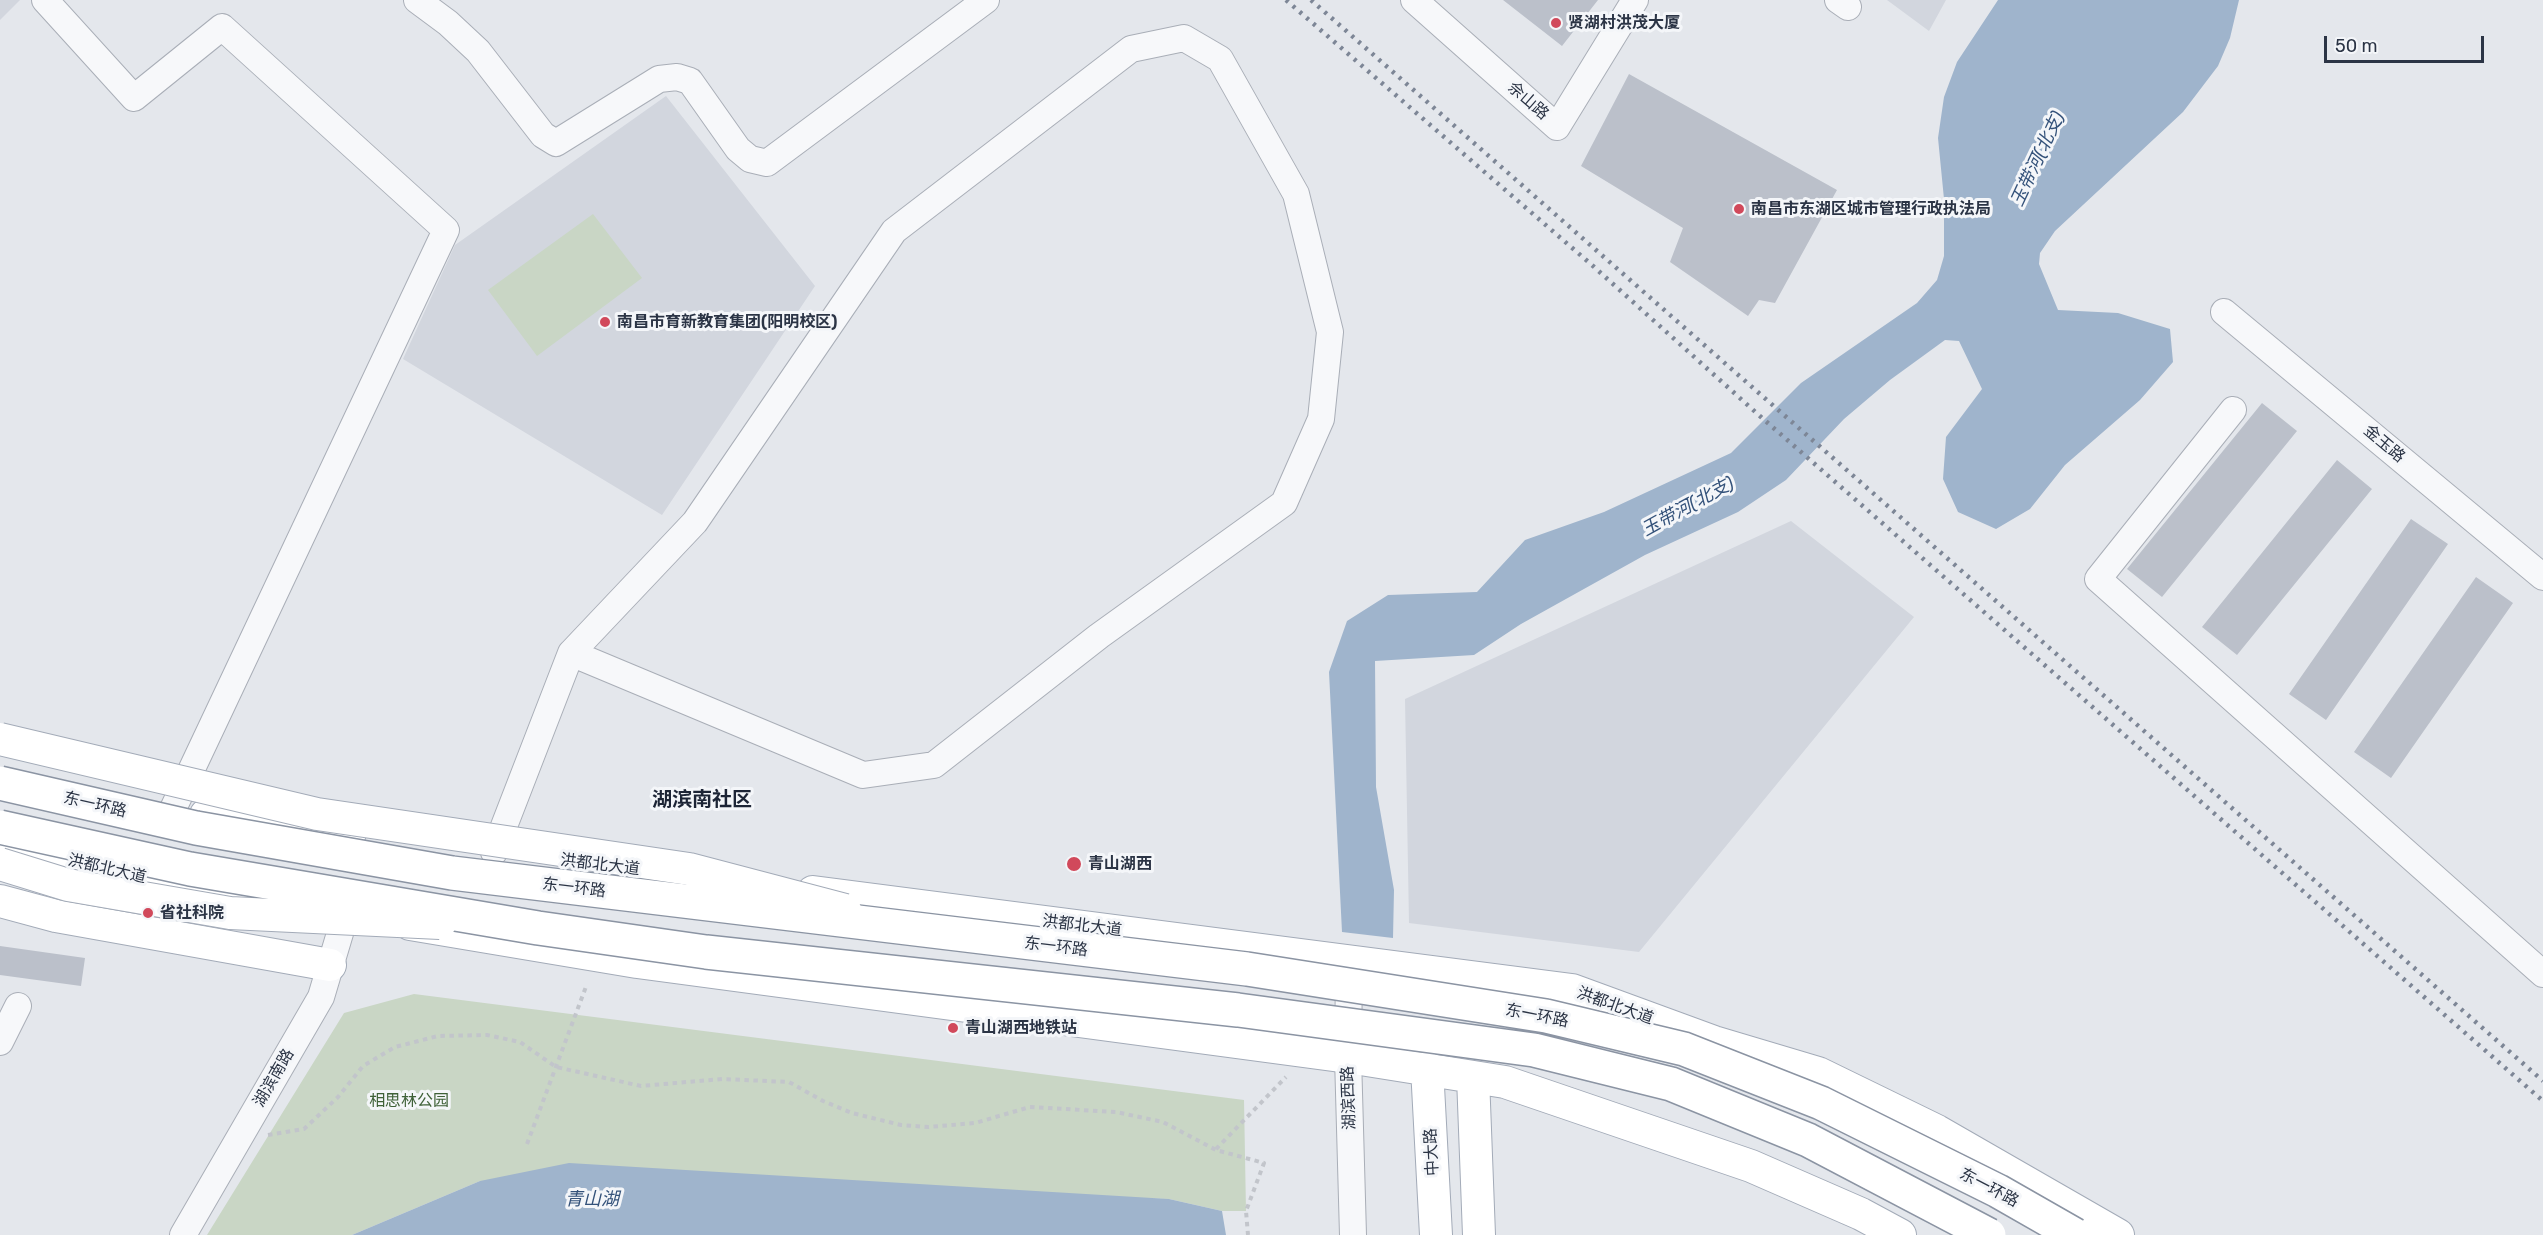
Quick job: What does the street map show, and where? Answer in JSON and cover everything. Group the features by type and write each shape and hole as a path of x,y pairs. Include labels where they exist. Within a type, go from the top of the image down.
{"highway":[{"name":"东一环路","path":"0,783 196,828 452,873 1247,969 1546,1016 1684,1050 1821,1103 1998,1191 2075,1235"},
{"name":"东一环路","path":"0,827 190,869 538,928 706,952 1238,1011 1534,1050 1671,1084 1692,1092 1808,1140 1989,1235"}],"main road":[{"path":"0,739 317,814 688,869 933,932"},
{"name":"洪都北大道","path":"0,768 171,811 1572,990 1714,1042 1818,1073 1937,1131 2118,1235"},
{"name":"洪都北大道","path":"0,844 149,879 637,962 1427,1068 1473,1077 1516,1086 1750,1166 1861,1214 1900,1235"},
{"path":"0,864 68,885 230,913 538,928"},
{"path":"0,901 56,916 330,965"},
{"name":"中大路","path":"1427,1068 1436,1235"},
{"path":"1473,1077 1479,1235"}],"street":[{"path":"45,0 134,98 222,27 446,230 171,811"},
{"path":"417,0 448,23 478,51 543,135 556,143 659,79 676,76 690,81 738,149 750,159 767,163 987,0"},
{"name":"佘山路","path":"1414,0 1557,127 1635,0"},
{"path":"494,852 571,653 695,522 894,231 1131,50 1184,38 1220,59 1296,194 1330,332 1321,419 1284,503 1099,636 934,765 863,776 571,653"},
{"name":"金玉路","path":"2224,312 2543,577"},
{"path":"2233,410 2098,579 2543,974"},
{"name":"湖滨南路","path":"183,1235 321,997 346,913"},
{"name":"湖滨西路","path":"1349,961 1348,1058 1353,1235"},
{"path":"0,1042 18,1006"}],"path":[{"path":"527,1144 587,984"},
{"path":"238,1140 304,1129 338,1097 363,1066 395,1047 438,1036 487,1035 520,1042 556,1067 641,1086 722,1079 789,1082 823,1101 852,1113 901,1125 928,1127 975,1123 1030,1107 1116,1112 1163,1122 1216,1150 1264,1163 1246,1211 1248,1235"},
{"path":"1216,1150 1286,1077"}],"shaded area":[{"path":"0,0 20,0 0,20"},
{"path":"1887,0 1946,0 1929,31"},
{"name":"南昌市育新教育集团(阳明校区)","path":"666,96 815,286 662,515 403,359 455,245"},
{"path":"1791,521 1914,617 1639,952 1409,923 1405,699"}],"green space":[{"path":"593,214 642,278 537,356 488,290"},
{"name":"相思林公园","path":"414,994 1244,1100 1246,1211 1222,1211 1169,1199 480,1181 352,1235 207,1235 344,1013"}],"water":[{"name":"玉带河(北支)","path":"1998,0 2239,0 2230,38 2218,66 2183,112 2055,231 2040,253 2039,264 2058,310 2118,313 2170,329 2173,362 2140,400 2065,465 2030,509 1996,529 1958,512 1943,479 1946,437 1982,389 1959,341 1945,340 1890,380 1844,419 1786,480 1738,512 1645,555 1521,624 1474,655 1375,661 1376,787 1394,890 1393,938 1342,932 1329,672 1347,621 1388,595 1477,592 1525,540 1604,512 1731,453 1801,383 1917,303 1937,280 1944,256 1944,199 1938,138 1944,97 1957,62"},
{"name":"青山湖","path":"569,1163 1169,1199 1222,1211 1226,1235 352,1235 480,1181"}],"building":[{"name":"贤湖村洪茂大厦","path":"1503,0 1598,0 1562,46"},
{"name":"南昌市东湖区城市管理行政执法局","path":"1629,74 1837,190 1775,303 1759,300 1748,316 1670,262 1683,228 1581,166"},
{"path":"2262,403 2297,431 2162,597 2127,569"},
{"path":"2337,460 2372,489 2237,655 2202,627"},
{"path":"2411,519 2448,544 2326,720 2289,694"},
{"path":"2476,577 2513,603 2391,778 2354,752"},
{"path":"0,946 85,958 81,986 0,975"}],"railway":[{"path":"1286,0 1593,266 1761,417 2543,1101"},
{"path":"1311,0 2543,1081"}],"place":[{"name":"贤湖村洪茂大厦","path":"1556,23"},
{"name":"南昌市东湖区城市管理行政执法局","path":"1739,209"},
{"name":"南昌市育新教育集团(阳明校区)","path":"605,322"},
{"name":"青山湖西","path":"1074,864"},
{"name":"省社科院","path":"148,913"},
{"name":"青山湖西地铁站","path":"953,1028"}],"district":[{"name":"湖滨南社区","path":"702,800"}]}
